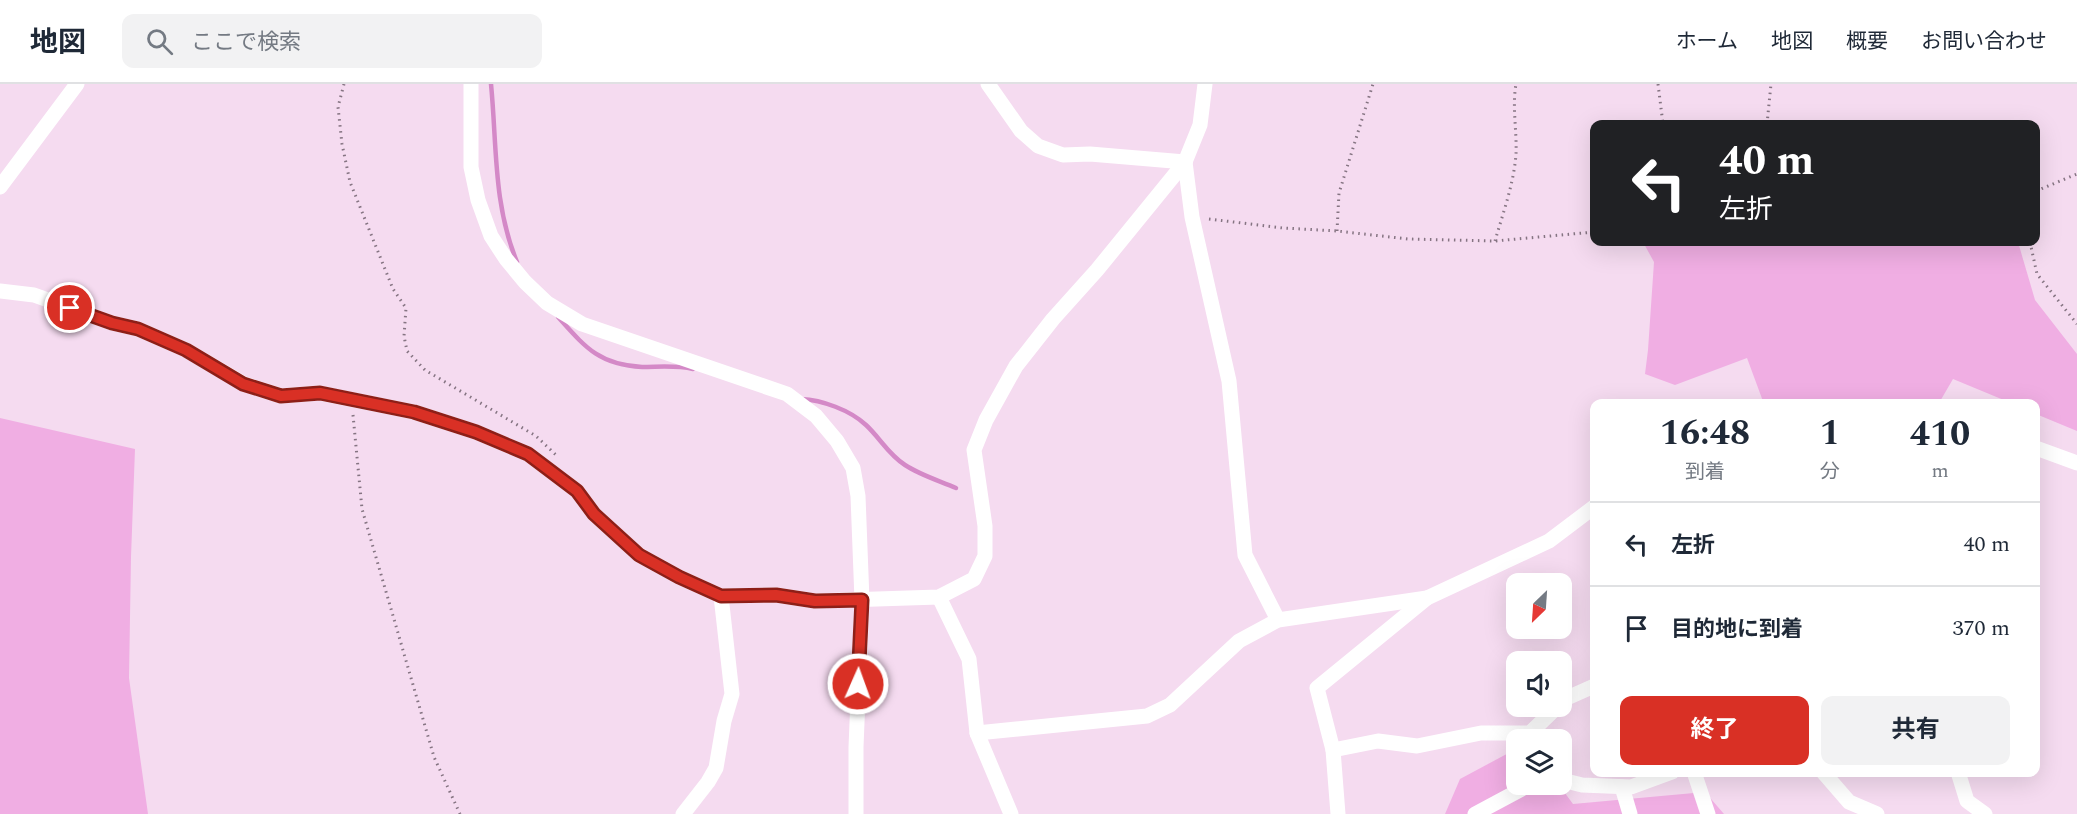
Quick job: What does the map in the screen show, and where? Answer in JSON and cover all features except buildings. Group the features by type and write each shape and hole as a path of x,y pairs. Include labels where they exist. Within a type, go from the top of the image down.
{"street":[{"path":"0,188 77,84"},
{"path":"471,84 471,167 478,200 491,236 525,282 547,303 582,324 787,394 816,416 837,441 853,468 858,496 862,600 856,747 856,814"},
{"path":"988,84 1021,131 1038,146 1063,155 1090,154 1185,162"},
{"path":"0,291 34,295 112,323 138,329 186,350 243,384 281,396 320,393 414,412 476,432 528,454 577,491 594,514 639,555 721,596 776,595 815,601 939,597 974,579 985,556 985,526 974,450 986,420 1011,375 1053,319 1097,270 1185,162 1200,125 1205,84"},
{"path":"1185,162 1192,217 1229,381 1245,555 1278,620"},
{"path":"2040,449 2077,463"},
{"path":"1338,814 1333,750 1317,687 1428,598 1549,541 1590,510"},
{"path":"683,814 716,768 724,721 732,694 721,596"},
{"path":"939,597 969,659 977,733 1011,814"},
{"path":"977,733 1147,716 1170,705 1239,641 1278,620 1428,598"},
{"path":"1572,696 1590,688"},
{"path":"1333,750 1378,741 1417,746 1481,733 1530,733 1547,717"},
{"path":"1572,782 1631,787 1658,777"},
{"path":"1696,777 1708,814"},
{"path":"1827,777 1849,802 1877,814"},
{"path":"1960,777 1967,801 1985,814"},
{"path":"1623,787 1630,814"},
{"path":"1474,814 1510,795"}],"path":[{"path":"344,84 338,107 342,144 350,182 393,289 406,308 404,336 407,351 425,370 536,436 554,452 560,462"},
{"path":"1336,231 1340,193 1373,84"},
{"path":"1495,240 1512,178 1516,154 1514,96 1516,84"},
{"path":"1658,84 1662,120"},
{"path":"1767,120 1771,84"},
{"path":"2040,189 2077,174"},
{"path":"1192,217 1408,239 1495,240 1590,231"},
{"path":"2031,246 2037,274 2077,324"},
{"path":"351,399 362,509 434,757 460,814"}],"shaded area":[{"path":"1645,246 2019,246 2035,300 2077,354 2077,431 2040,416 2040,399 2001,399 1953,379 1941,399 1762,399 1747,358 1675,385 1645,374 1654,262"},
{"path":"0,418 135,449 129,678 148,814 0,814"},
{"path":"1506,754 1506,795 1566,795 1573,804 1705,792 1724,814 1445,814 1460,779"}],"waterway":[{"path":"491,84 500,196 509,240 517,262"},
{"path":"558,317 594,353 615,363 627,366 693,369"},
{"path":"801,399 844,410 866,425 905,465 956,488"}],"route":[{"path":"70,308 112,323 138,329 186,350 243,384 281,396 320,393 414,412 476,432 528,454 577,491 594,514 639,555 721,596 776,595 815,601 862,600 858,684"}]}
